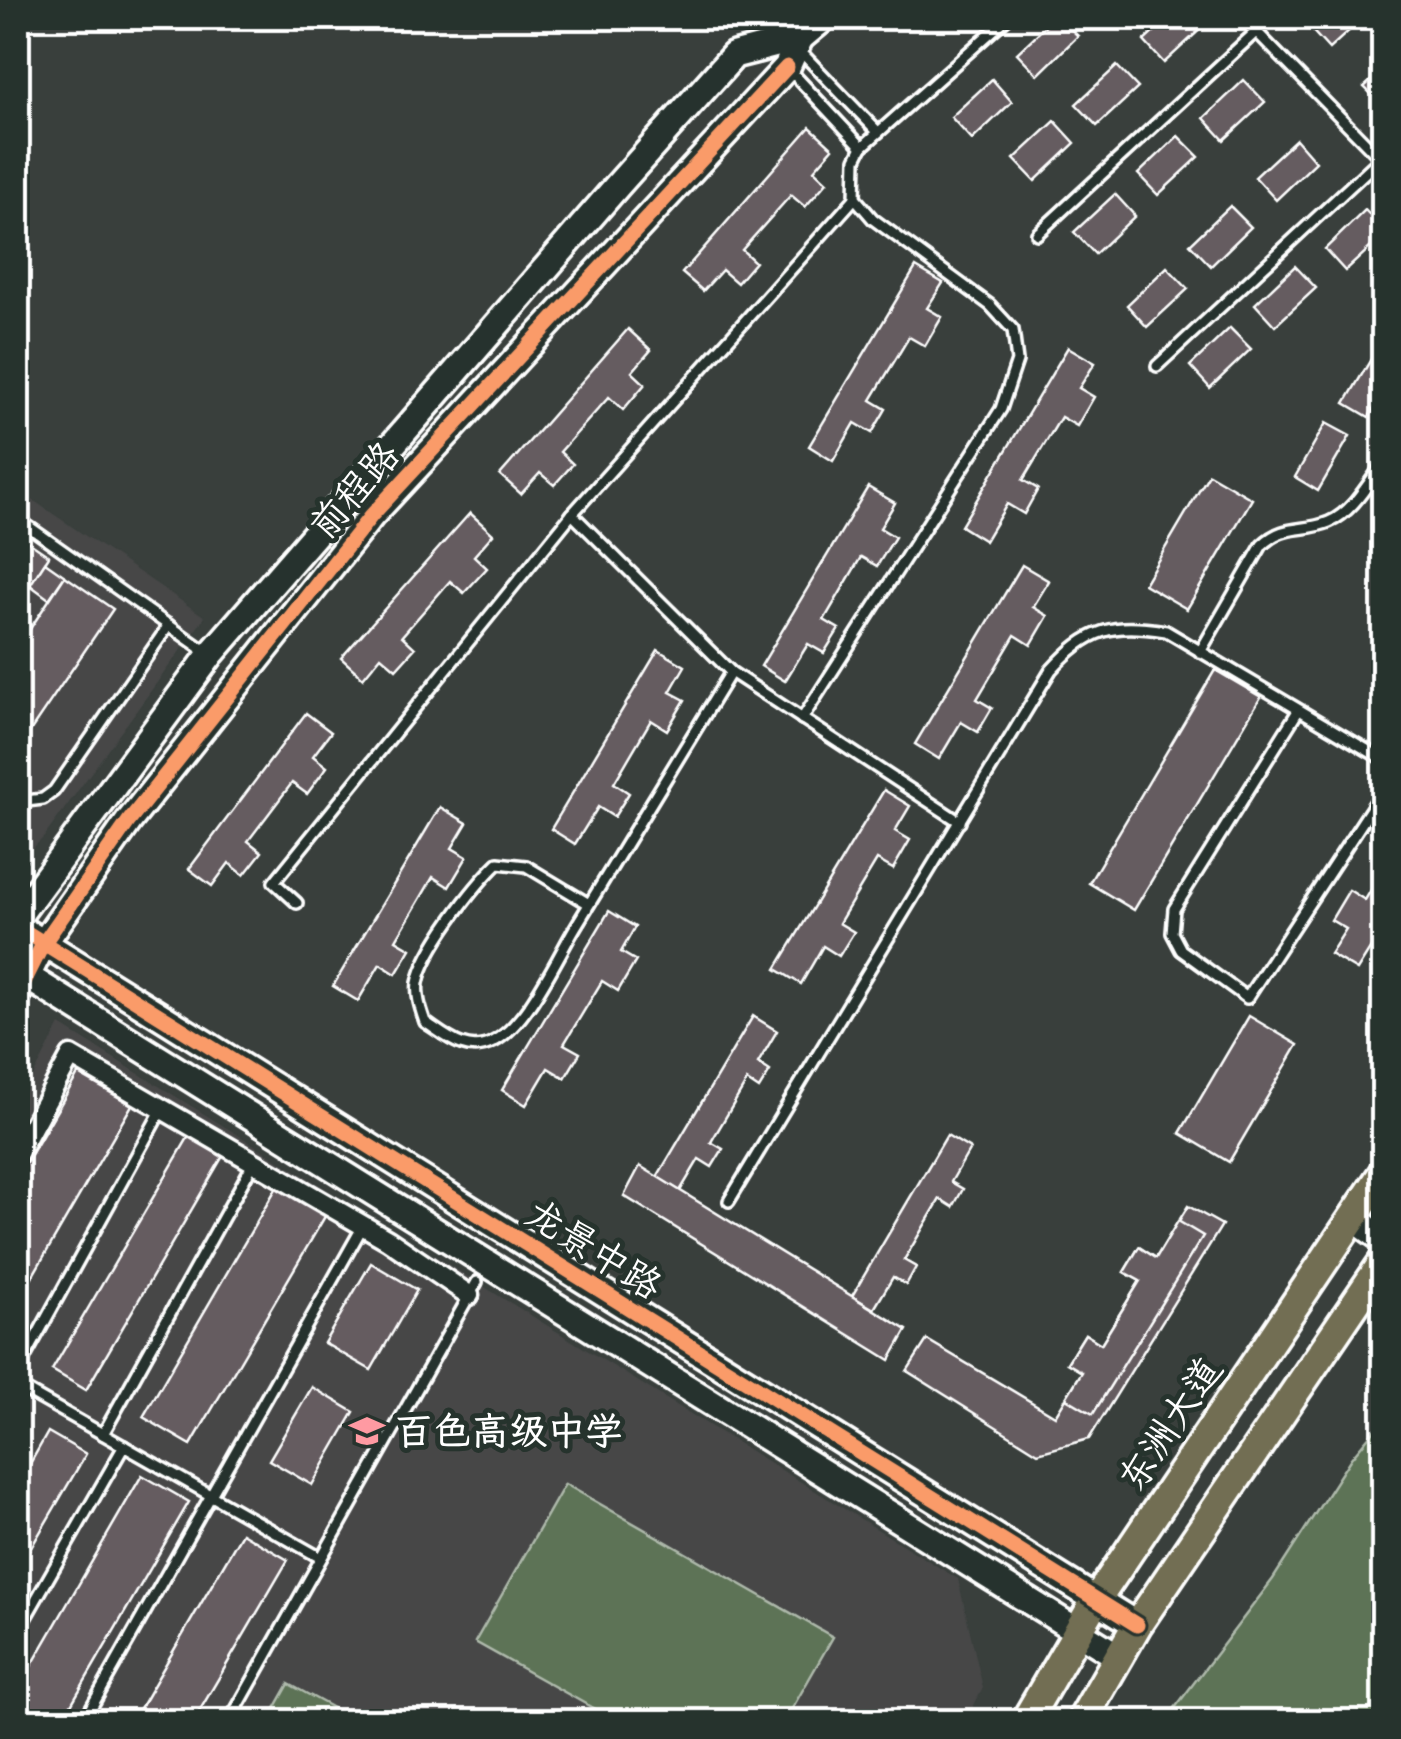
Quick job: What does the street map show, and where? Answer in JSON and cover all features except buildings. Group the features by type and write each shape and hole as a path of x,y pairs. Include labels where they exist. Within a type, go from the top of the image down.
{"main road":[{"name":"东洲大道","path":"1026,1722 1095,1602 1384,1172"},
{"path":"1082,1722 1137,1625 1384,1261"}],"street":[{"name":"前程路","path":"20,981 130,820 371,516 824,18"},
{"name":"前程路","path":"18,916 210,654 618,184 734,56 795,50"},
{"name":"龙景中路","path":"18,926 1137,1625"},
{"name":"龙景中路","path":"20,981 1119,1658"},
{"path":"18,1153 71,1056 473,1288"},
{"path":"1352,1218 1384,1240"}],"lane":[{"path":"802,719 1001,409 1017,361 1013,330 990,305 873,219 856,198 856,160 862,146 1006,18"},
{"path":"1157,366 1382,159 1243,18"},
{"path":"1037,234 1271,18"},
{"path":"795,50 878,132"},
{"path":"795,50 862,146"},
{"path":"297,903 274,882 572,514 856,198"},
{"path":"1200,652 1262,545 1276,532 1329,522 1361,493 1384,462"},
{"path":"572,514 731,672 960,822"},
{"path":"18,520 210,654"},
{"path":"728,1201 1052,670 1072,648 1106,630 1128,625 1166,631 1384,760"},
{"path":"18,802 43,799 54,791 169,626"},
{"path":"590,904 526,866 498,863 465,896 425,966 418,983 425,1022 461,1045 476,1048 492,1044 512,1029 590,904 731,672"},
{"path":"1298,711 1174,909 1172,932 1181,950 1247,998 1384,789"},
{"path":"18,1370 162,1109"},
{"path":"103,1434 254,1162"},
{"path":"83,1722 363,1226"},
{"path":"229,1722 473,1288"},
{"path":"18,1386 321,1558"},
{"path":"18,1631 124,1446"}],"shaded area":[{"path":"18,490 205,617 44,837 18,856"},
{"name":"百色高级中学","path":"60,1025 958,1579 983,1688 965,1722 18,1722 18,1105"}],"green space":[{"path":"1383,1420 1383,1721 1165,1721 1273,1579 1351,1458"},
{"path":"565,1484 833,1637 785,1721 616,1721 475,1642"},
{"path":"289,1684 357,1721 268,1721"}],"cycle path":[{"path":"18,994 43,944 129,821 371,516 787,67"},
{"path":"18,927 1137,1625"}],"place":[{"name":"百色高级中学","path":"367,1431"}]}
